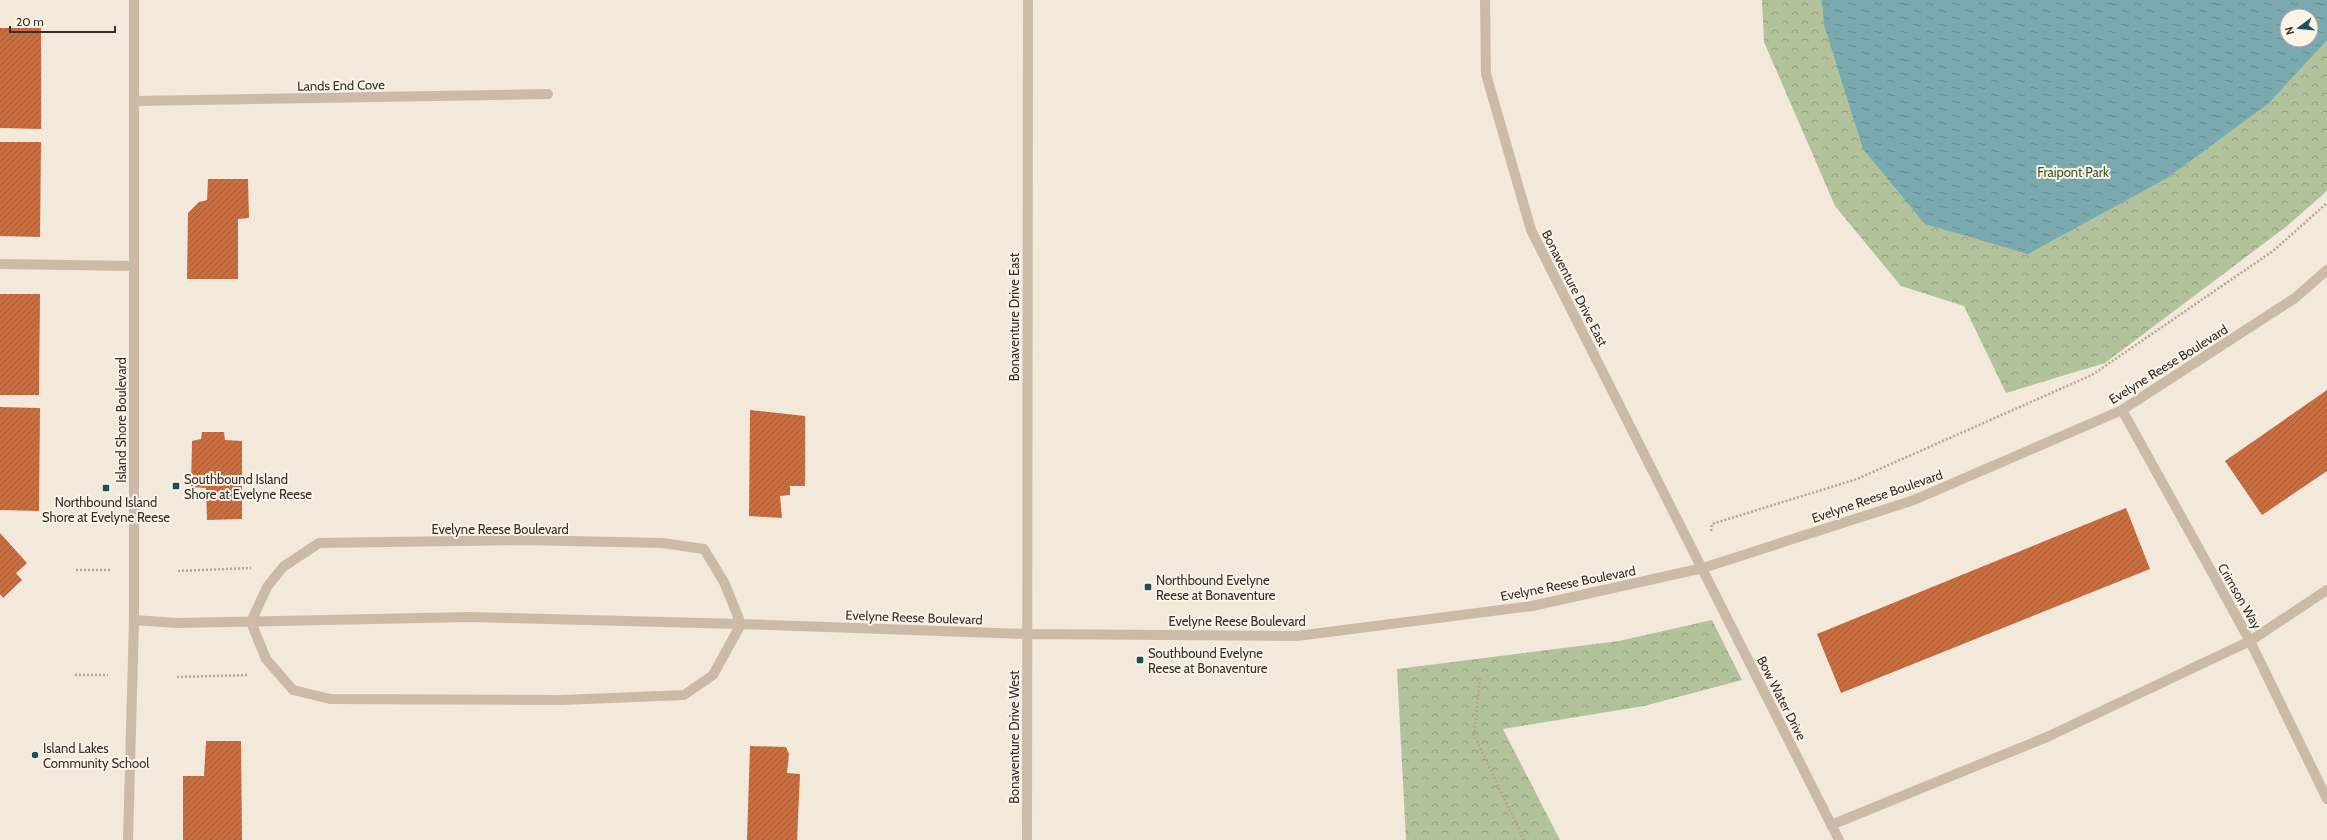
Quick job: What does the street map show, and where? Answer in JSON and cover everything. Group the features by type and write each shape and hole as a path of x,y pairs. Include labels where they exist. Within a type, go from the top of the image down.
{"street":[{"name":"Island Shore Boulevard","path":"128,840 134,620 134,0"},
{"name":"Bonaventure Drive East","path":"1027,634 1028,0"},
{"name":"Bonaventure Drive East","path":"1485,0 1486,74 1531,230 1703,568"},
{"name":"Lands End Cove","path":"135,101 548,94"},
{"path":"0,264 134,266"},
{"name":"Evelyne Reese Boulevard","path":"134,620 177,623 470,617 741,624 1027,634 1297,636 1532,606 1703,568 1914,500 2122,410 2295,298 2327,270"},
{"name":"Crimson Way","path":"2122,410 2250,641 2327,799"},
{"name":"Evelyne Reese Boulevard","path":"251,622 267,587 283,567 319,543 523,540 662,543 704,549 724,582 741,624"},
{"name":"Bow Water Drive","path":"1703,568 1839,840"},
{"path":"1831,825 2046,737 2250,641 2327,590"},
{"path":"251,622 266,659 293,690 330,700 562,700 684,695 713,674 741,624"},
{"name":"Bonaventure Drive West","path":"1027,634 1027,840"}],"path":[{"path":"1703,568 1712,524 1857,479 2092,375 2272,251 2327,203"},
{"path":"178,571 283,567"},
{"path":"76,570 134,569"},
{"path":"177,676 278,674"},
{"path":"75,675 132,675"},
{"path":"1480,678 1474,735 1524,840"}],"green space":[{"name":"Fraipont Park","path":"1762,0 2327,0 2327,191 2287,226 2105,363 2006,393 1964,306 1901,286 1835,206 1764,42"},
{"path":"1712,620 1742,680 1644,706 1503,729 1560,840 1406,840 1397,669 1619,641"}],"water":[{"path":"1822,0 2327,0 2327,40 2269,103 2167,178 2028,254 1925,224 1863,149 1824,25"}],"building":[{"path":"0,28 41,28 41,129 0,128"},
{"path":"0,142 41,142 40,237 0,236"},
{"path":"208,179 248,179 249,218 238,219 238,279 187,279 188,213 199,202 207,200"},
{"path":"0,294 40,294 39,395 0,395"},
{"path":"2327,390 2327,471 2262,515 2225,461"},
{"path":"0,407 40,408 39,511 0,510"},
{"path":"750,410 805,416 805,486 790,486 790,495 780,496 782,518 749,516"},
{"path":"202,432 224,432 225,440 242,441 242,519 207,520 206,488 191,487 192,441 201,439"},
{"path":"2126,508 2150,569 1841,693 1817,634"},
{"path":"0,533 27,563 16,573 22,580 3,598 0,594"},
{"path":"206,741 241,741 242,840 183,840 183,776 204,776"},
{"path":"750,746 786,747 789,754 787,773 800,774 797,840 747,840"}],"place":[{"name":"Southbound Island Shore at Evelyne Reese","path":"176,486"},
{"name":"Northbound Island Shore at Evelyne Reese","path":"106,488"},
{"name":"Northbound Evelyne Reese at Bonaventure","path":"1148,587"},
{"name":"Southbound Evelyne Reese at Bonaventure","path":"1140,660"},
{"name":"Island Lakes Community School","path":"35,755"}]}
